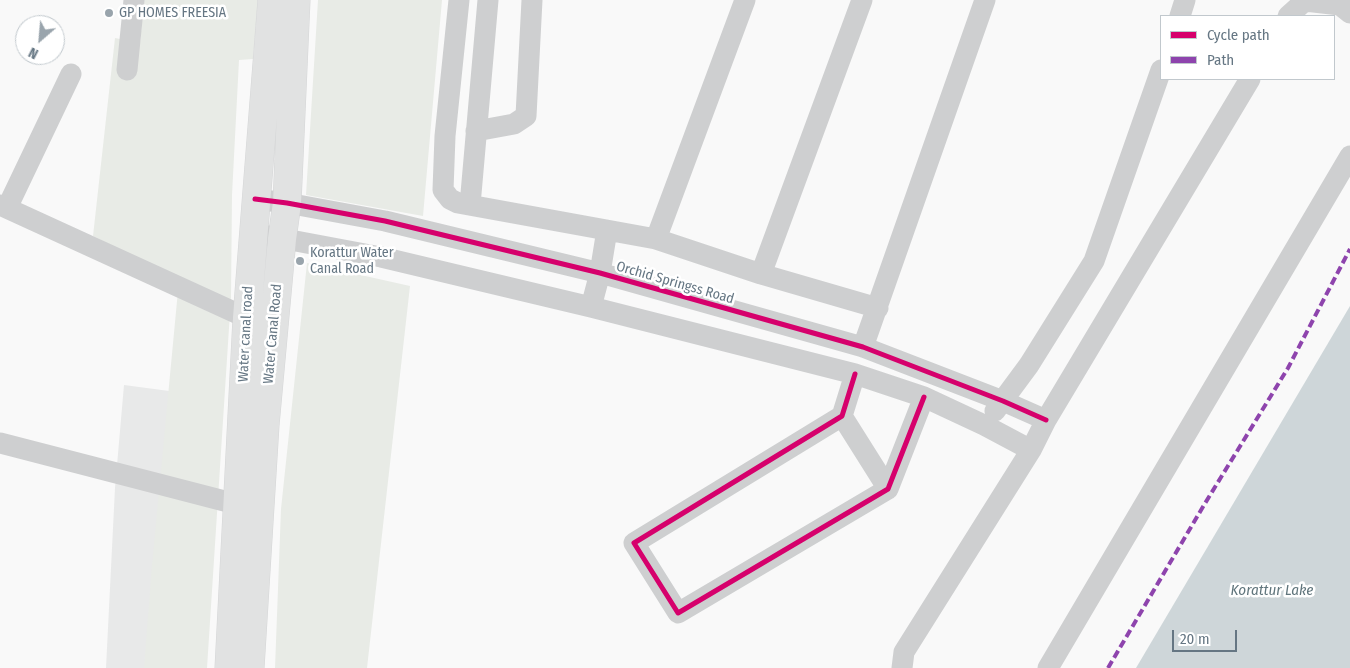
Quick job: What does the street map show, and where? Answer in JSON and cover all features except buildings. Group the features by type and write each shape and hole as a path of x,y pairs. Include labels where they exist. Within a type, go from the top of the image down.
{"main road":[{"name":"Water canal road","path":"229,668 248,503 247,318 252,233 272,0"},
{"name":"Water Canal Road","path":"250,668 248,503 265,425 287,203 296,0"}],"street":[{"path":"127,70 134,0"},
{"path":"459,0 445,136 444,190 450,199 458,203 656,239 761,274 878,308"},
{"path":"470,205 488,0"},
{"path":"476,131 514,124 526,116 532,0"},
{"path":"656,239 745,0"},
{"path":"761,274 862,0"},
{"path":"863,347 985,0"},
{"path":"1180,15 1185,0"},
{"path":"1289,15 1305,1 1340,5 1350,13"},
{"path":"984,425 1029,365 1094,261 1160,73"},
{"path":"71,74 3,207 247,318"},
{"path":"902,668 904,652 1031,450 1046,420 1249,80"},
{"path":"1048,668 1350,156"},
{"name":"Orchid Springss Road","path":"255,199 386,221 600,273 863,347 1003,401 1046,420"},
{"path":"591,307 600,273 606,230"},
{"path":"252,233 381,257 591,307 855,374 924,397 984,425 1031,450"},
{"path":"855,374 842,416 634,543 678,613 888,489 924,397"},
{"path":"842,416 888,489"},
{"path":"0,443 248,503"}],"shaded area":[{"path":"144,0 258,0 253,59 239,60 232,195 231,297 207,668 144,668 179,280 93,236 115,38 140,43"},
{"path":"318,0 442,0 423,216 306,195"},
{"path":"307,263 410,286 367,668 275,668 281,509"},
{"path":"124,385 207,396 197,668 106,668 115,488"}],"water":[{"name":"Korattur Lake","path":"1350,306 1350,668 1136,668"}],"marked path":[{"path":"1108,668 1204,505 1288,368 1350,249"}],"cycle path":[{"path":"255,199 385,221 600,273 863,347 1003,401 1046,420"},
{"path":"855,374 842,416 634,543 678,613 888,489 924,397"}],"place":[{"name":"GP HOMES FREESIA","path":"109,13"},
{"name":"Korattur Water Canal Road","path":"300,261"}]}
